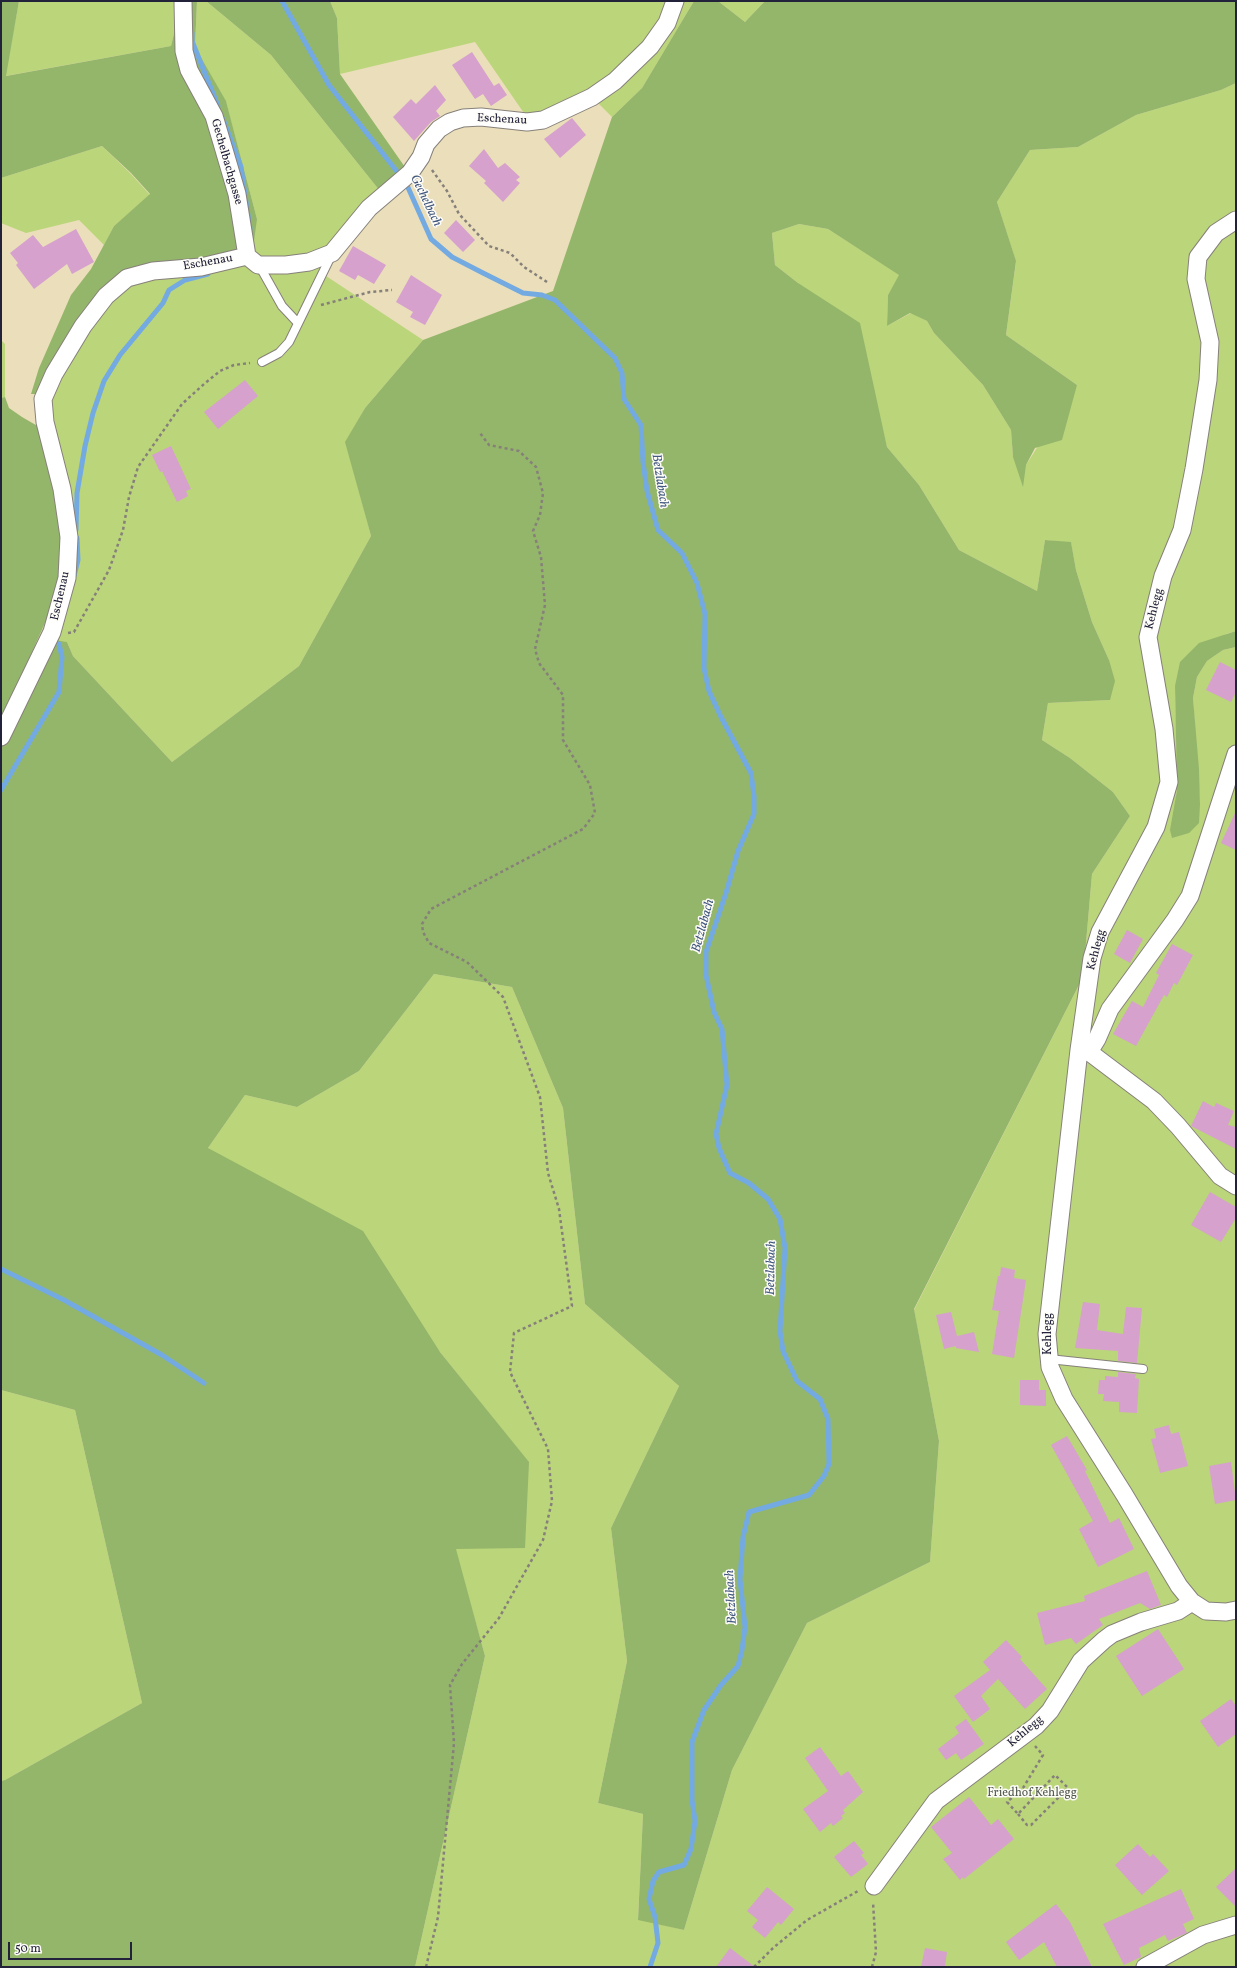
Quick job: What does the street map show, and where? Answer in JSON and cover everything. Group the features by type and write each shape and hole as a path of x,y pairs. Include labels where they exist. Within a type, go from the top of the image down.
{"street":[{"name":"Gechelbachgasse","path":"183,1 186,57 190,70 214,116 253,260"},
{"name":"Eschenau","path":"1,737 52,632 67,578 69,537 62,489 45,422 44,399 54,374 83,326 106,296 127,278 153,271 201,267 253,260 286,265 309,262 332,253 369,208 395,184 410,173 421,156 426,144 439,130 450,122 463,118 481,117 527,122 543,120 592,97 615,81 650,46 667,23 675,1"},
{"name":"Kehlegg","path":"1236,220 1216,233 1198,257 1196,279 1210,342 1208,380 1194,469 1182,530 1162,576 1148,637 1164,729 1169,782 1156,827 1100,932 1092,958 1084,1051 1066,1170 1050,1294 1047,1334 1049,1359 1056,1382 1064,1399 1124,1494 1179,1586 1192,1602 1206,1611 1226,1612 1236,1610"},
{"name":"Kehlegg","path":"1084,1051 1097,1039 1110,1009 1175,920 1190,896 1236,754"},
{"path":"1084,1051 1154,1101 1178,1126 1220,1176 1236,1186"},
{"name":"Kehlegg","path":"874,1886 936,1801 1036,1726 1050,1711 1080,1661 1112,1634 1140,1622 1178,1611 1192,1602"},
{"path":"1145,1967 1203,1935 1236,1925"}],"lane":[{"path":"262,362 279,353 289,342 297,322 332,253"},
{"path":"253,260 282,306 297,322"},
{"path":"1049,1359 1143,1369"}],"path":[{"path":"438,177 459,214 489,246 510,253 524,267 548,282"},
{"path":"306,305 318,306 370,292 392,290"},
{"path":"65,633 74,632 109,570 123,530 129,497 138,467 182,404 220,371 234,365 262,362"},
{"path":"426,1967 438,1917 454,1743 450,1686 462,1664 499,1618 543,1540 552,1501 548,1449 510,1372 514,1334 572,1306 559,1209 548,1173 540,1097 503,997 467,962 429,943 423,932 422,924 431,909 583,829 595,813 590,785 563,740 563,695 539,663 535,649 545,605 541,557 533,531 540,515 543,493 536,467 519,451 489,445 480,433"},
{"path":"1018,1814 1055,1775 1068,1788 1031,1825 1027,1825 1007,1802 1023,1788 1043,1755"},
{"path":"754,1967 773,1948 807,1920 847,1896 864,1888 874,1886 873,1906 876,1952 872,1967"}],"green space":[{"path":"1,1 19,1 6,76 171,46 182,1 197,1 195,47 226,101 257,219 254,241 239,249 112,283 85,308 40,394 31,394 39,368 71,295 91,269 114,226 150,194 131,173 102,146 1,178"},
{"path":"19,1 182,1 171,46 5,76"},
{"path":"197,1 206,1 271,55 380,191 320,272 423,340 365,408 346,442 371,536 299,666 172,762 73,656 67,642 38,640 52,607 41,428 70,334 85,308 112,283 257,219 226,102 195,47"},
{"path":"206,1 330,1 337,18 340,74 407,170 380,191 271,55"},
{"path":"330,1 694,1 642,88 612,117 590,95 528,119 475,42 340,74 337,18"},
{"path":"694,1 718,1 745,22 765,1 1236,1 1236,83 1221,90 1136,115 1078,147 1030,150 997,202 1016,261 1006,335 1077,385 1062,440 1035,448 1026,465 1023,487 1013,457 1011,430 983,385 934,333 927,321 910,313 887,326 888,295 899,275 828,229 799,224 772,233 775,265 798,283 860,323 887,447 919,485 959,550 1037,591 1045,540 1071,542 1076,570 1092,622 1109,660 1115,681 1110,700 1048,703 1042,740 1070,758 1113,792 1130,816 1092,874 1083,977 914,1309 939,1441 930,1562 807,1623 732,1770 684,1930 638,1920 643,1814 598,1803 627,1661 611,1528 679,1386 585,1304 563,1108 512,987 434,974 359,1071 297,1107 245,1095 208,1148 363,1231 440,1352 529,1462 525,1548 456,1549 485,1656 415,1967 1,1967 1,1781 142,1703 75,1410 1,1390 1,748 55,640 67,642 73,656 172,762 299,666 371,536 345,442 365,408 423,340 553,291 612,117 642,88"},
{"path":"718,1 765,1 745,22"},
{"name":"Friedhof Kehlegg","path":"1236,83 1236,631 1226,634 1175,686 1177,790 1175,807 1200,804 1193,698 1197,677 1207,661 1223,650 1236,647 1236,1967 415,1967 485,1656 455,1549 529,1463 440,1352 208,1148 245,1095 297,1107 359,1071 434,974 512,987 563,1108 585,1304 679,1386 611,1528 627,1661 598,1803 643,1814 638,1919 684,1930 732,1770 807,1623 930,1562 939,1441 914,1310 1083,977 1092,874 1130,816 1113,792 1070,758 1042,740 1048,703 1110,700 1109,660 1092,622 1076,570 1071,543 1045,540 1037,591 959,550 919,485 887,447 876,403 798,283 775,265 772,233 799,224 828,229 900,275 888,295 887,326 911,313 927,321 934,333 983,385 1011,430 1013,457 1026,465 1077,385 1006,335 1016,262 997,202 1030,150 1078,147 1136,115 1221,90"},
{"path":"102,146 150,195 114,226 104,245 79,220 26,233 1,223 1,178"},
{"path":"1,340 5,344 5,397 1,398"},
{"path":"5,397 9,408 41,428 61,523 61,567 52,607 1,722 1,398"},
{"path":"1236,631 1236,647 1223,650 1207,661 1197,677 1193,698 1199,769 1199,823 1189,833 1172,838 1170,830 1177,790 1175,686 1180,662 1199,643"},
{"path":"1,1390 75,1410 142,1703 1,1781"}],"building":[{"path":"472,52 494,86 499,83 507,95 491,106 483,94 475,99 452,65"},
{"path":"435,85 446,100 436,111 440,116 431,122 414,141 393,117 411,99 416,104"},
{"path":"572,118 586,135 560,158 544,139"},
{"path":"484,149 498,168 505,163 520,177 516,180 520,183 503,202 484,183 486,181 469,166"},
{"path":"456,220 475,240 463,252 444,233"},
{"path":"76,229 94,262 72,274 67,264 34,289 16,265 18,263 10,253 33,235 43,247"},
{"path":"353,246 386,265 374,284 358,275 355,280 339,271"},
{"path":"411,275 442,295 425,325 410,317 413,312 396,302"},
{"path":"245,380 258,396 218,429 204,412"},
{"path":"171,446 191,489 186,491 188,496 177,502 162,471 160,472 152,455"},
{"path":"1220,662 1236,670 1236,692 1231,702 1206,690"},
{"path":"1236,811 1236,850 1221,843"},
{"path":"1127,930 1143,939 1130,963 1114,954"},
{"path":"1172,944 1193,955 1177,985 1174,983 1167,997 1164,995 1136,1046 1113,1034 1132,1001 1143,1007 1159,975 1156,973"},
{"path":"1203,1101 1214,1107 1216,1103 1234,1111 1228,1125 1236,1127 1236,1149 1191,1126"},
{"path":"1210,1192 1236,1207 1236,1218 1221,1242 1191,1225"},
{"path":"1001,1267 1015,1270 1014,1278 1026,1280 1014,1358 992,1354 999,1311 992,1310"},
{"path":"1083,1302 1100,1304 1097,1330 1123,1334 1126,1307 1142,1308 1137,1363 1118,1361 1118,1351 1075,1348"},
{"path":"951,1312 957,1336 974,1332 979,1352 956,1348 956,1346 944,1349 936,1315"},
{"path":"1118,1372 1136,1374 1135,1378 1139,1379 1137,1413 1119,1412 1119,1402 1103,1401 1104,1394 1098,1394 1099,1380 1105,1380 1105,1376 1118,1377"},
{"path":"1020,1380 1039,1380 1039,1390 1046,1390 1046,1406 1020,1405"},
{"path":"1169,1425 1171,1434 1179,1432 1188,1466 1160,1473 1151,1439 1156,1438 1154,1429"},
{"path":"1067,1436 1087,1470 1085,1471 1110,1523 1119,1518 1134,1549 1098,1567 1079,1529 1093,1521 1051,1445"},
{"path":"1231,1462 1236,1500 1215,1504 1209,1466"},
{"path":"1147,1571 1161,1605 1150,1609 1140,1603 1099,1619 1103,1625 1076,1644 1071,1638 1045,1645 1037,1613 1085,1601 1084,1596"},
{"path":"1158,1629 1184,1669 1142,1696 1116,1656"},
{"path":"1006,1640 1022,1657 1020,1659 1047,1689 1025,1709 998,1679 981,1696 990,1709 973,1722 954,1696 990,1670 983,1662"},
{"path":"1231,1699 1236,1706 1236,1734 1218,1747 1200,1721"},
{"path":"966,1719 984,1744 961,1760 956,1753 946,1760 938,1749 959,1733 955,1727"},
{"path":"820,1747 841,1776 848,1771 863,1792 843,1810 845,1813 841,1816 843,1818 833,1826 831,1823 820,1832 803,1809 828,1791 805,1758"},
{"path":"969,1797 991,1825 998,1819 1014,1839 964,1879 963,1877 960,1880 943,1859 952,1853 931,1827"},
{"path":"854,1841 864,1853 861,1855 868,1864 851,1877 834,1857"},
{"path":"1138,1844 1150,1857 1153,1854 1169,1871 1142,1895 1115,1865"},
{"path":"1236,1868 1236,1907 1216,1887"},
{"path":"767,1887 794,1909 781,1925 778,1922 765,1938 752,1927 758,1920 747,1911"},
{"path":"1181,1889 1194,1919 1183,1924 1187,1933 1168,1941 1165,1935 1139,1948 1141,1957 1124,1965 1103,1924"},
{"path":"1056,1904 1070,1922 1092,1967 1057,1967 1044,1942 1019,1960 1006,1942"},
{"path":"730,1948 755,1967 716,1967"},
{"path":"925,1948 947,1952 945,1967 921,1967"}],"waterway":[{"name":"Betzlabach","path":"282,1 329,85 406,183 431,239 452,257 523,293 542,295 555,300 615,358 622,373 624,399 641,425 643,462 647,491 658,530 682,553 697,583 705,614 704,668 709,691 751,773 754,796 754,814 738,851 726,893 706,952 706,975 714,1012 722,1029 727,1085 716,1134 719,1148 730,1173 749,1183 768,1199 780,1219 785,1248 780,1331 783,1351 797,1381 820,1399 828,1419 829,1464 824,1476 809,1495 749,1512 743,1537 740,1579 745,1627 742,1650 738,1666 721,1685 704,1710 692,1742 692,1800 695,1821 691,1849 684,1865 659,1872 653,1881 649,1899 655,1917 658,1943 650,1967"},
{"path":"192,33 192,41 218,106"},
{"path":"223,119 241,167 250,229"},
{"path":"76,530 77,493 85,446 93,413 104,381 120,355 163,303 169,290 185,280 208,274"},
{"path":"74,576 78,560 77,538"},
{"path":"1,790 59,692 62,657 59,644"},
{"path":"1,1269 64,1300 162,1355 204,1383"}],"water label":[{"name":"Gechelbach","path":"425,201"}]}
